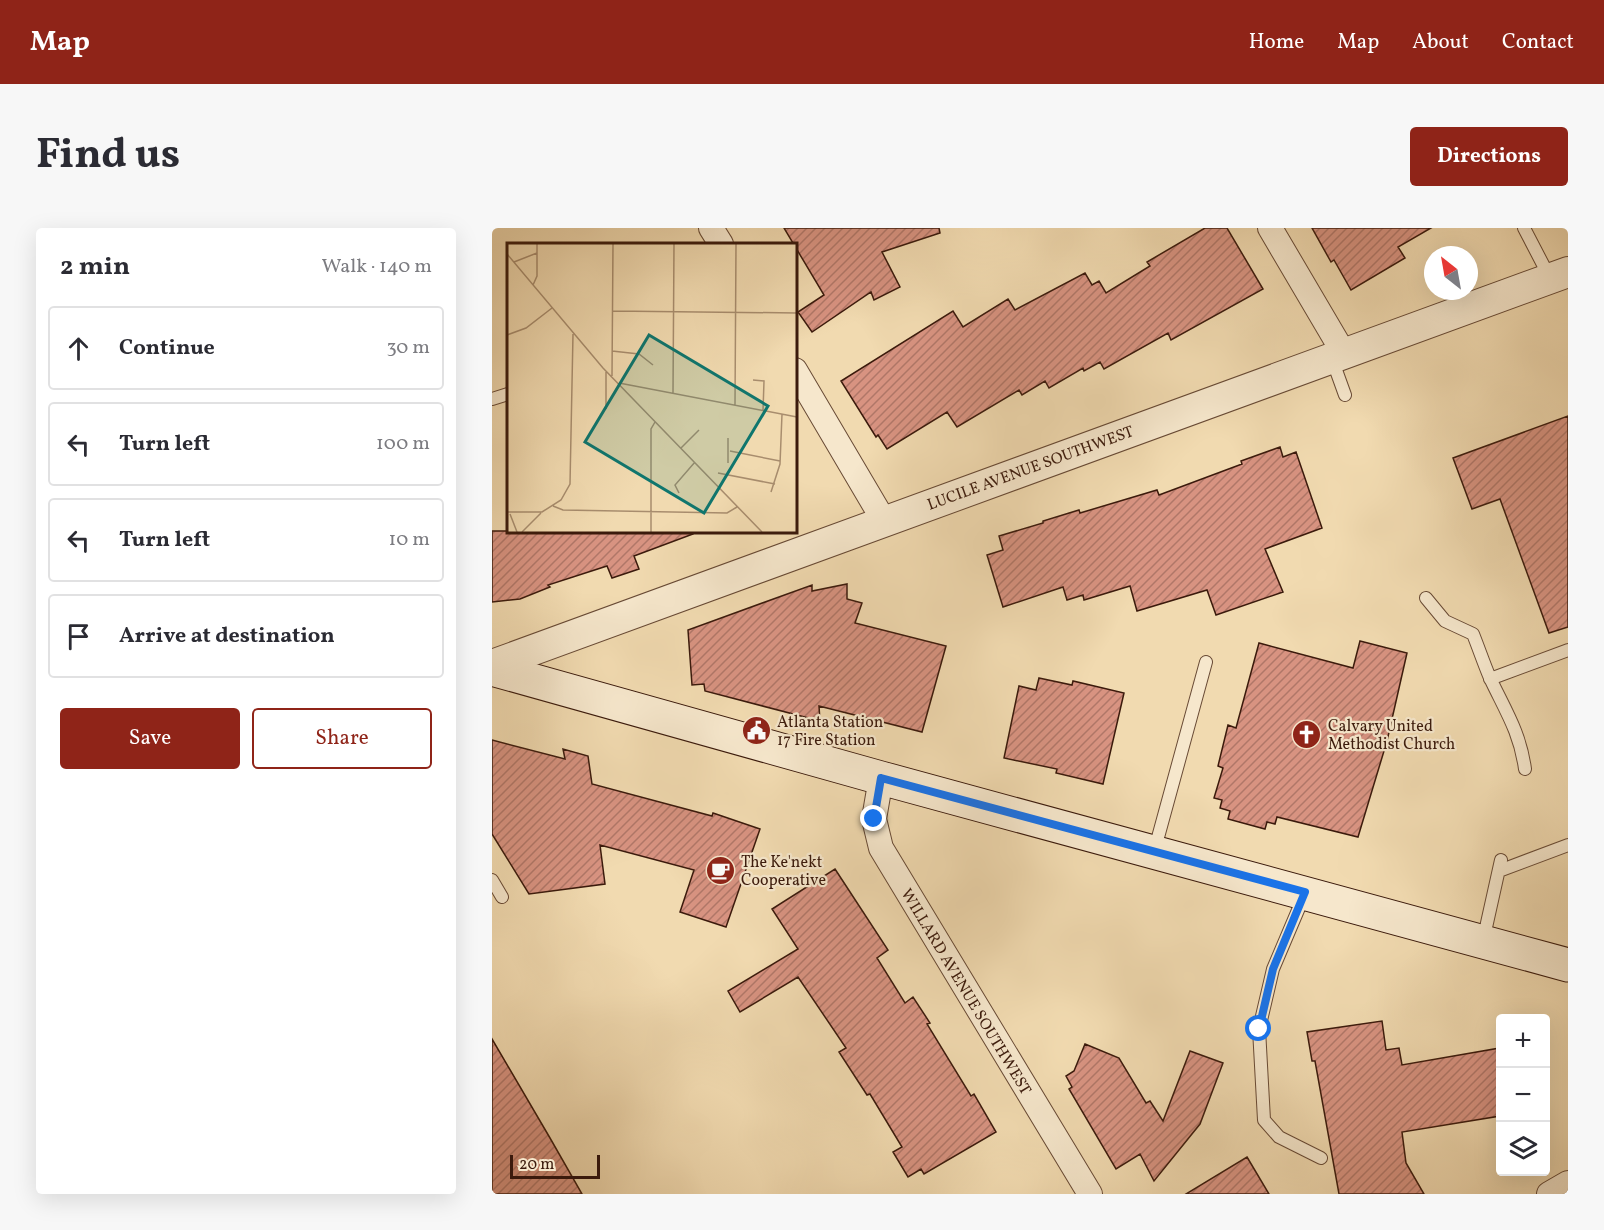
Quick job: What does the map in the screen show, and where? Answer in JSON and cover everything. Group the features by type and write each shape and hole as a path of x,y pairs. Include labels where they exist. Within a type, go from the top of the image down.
{"main road":[{"path":"492,667 881,778 1568,965"}],"street":[{"path":"711,228 720,243"},
{"path":"1270,228 1337,354"},
{"name":"LUCILE AVENUE SOUTHWEST","path":"492,667 1337,354 1559,275"},
{"path":"796,372 884,521"},
{"name":"WILLARD AVENUE SOUTHWEST","path":"881,778 874,819 881,848 1090,1194"},
{"path":"1549,1194 1568,1183"}],"lane":[{"path":"1524,228 1559,275"},
{"path":"1337,354 1345,394"},
{"path":"492,399 507,394"},
{"path":"1426,598 1445,621 1473,634 1490,679 1505,706 1522,747 1525,769"},
{"path":"1490,679 1568,650"},
{"path":"1154,852 1206,662"},
{"path":"1483,942 1500,865 1568,845"},
{"path":"492,880 502,897"},
{"path":"1305,892 1273,969 1259,1029 1263,1109 1264,1120 1279,1137 1321,1158"}],"building":[{"path":"784,228 939,228 940,233 882,252 900,287 874,300 871,292 812,332 798,312 824,295 796,248 796,243 793,243"},
{"path":"1205,228 1227,228 1263,289 1171,340 1168,333 1104,369 1100,362 1084,371 1083,368 1049,388 1045,381 1022,395 1019,390 957,427 947,412 887,449 878,435 876,437 841,381 953,311 963,327 1008,299 1015,310 1085,273 1092,285 1099,281 1106,293 1150,266 1147,262"},
{"path":"1312,228 1431,228 1398,247 1405,258 1351,290 1334,260 1331,262"},
{"path":"1568,416 1568,627 1549,633 1500,499 1472,509 1453,458"},
{"path":"1280,447 1283,457 1296,452 1322,528 1265,549 1283,592 1216,615 1207,590 1137,611 1130,586 1084,600 1083,595 1067,600 1063,587 1003,607 987,555 1003,550 999,536 1079,510 1080,513 1157,490 1159,495"},
{"path":"492,531 693,532 693,534 634,556 639,569 612,578 607,566 548,585 550,587 520,599 492,602"},
{"path":"847,584 847,599 862,603 855,623 946,646 922,732 819,706 820,721 705,691 704,684 692,685 688,630 812,585 812,591"},
{"name":"Calvary United Methodist Church","path":"1360,641 1407,653 1387,741 1358,837 1277,817 1275,824 1267,822 1265,829 1228,819 1230,811 1220,808 1222,800 1214,798 1223,768 1218,766 1228,725 1236,728 1259,643 1353,668"},
{"path":"1039,678 1072,685 1073,681 1124,693 1103,784 1056,773 1057,769 1004,758 1019,686 1036,690"},
{"path":"492,740 565,759 563,749 588,756 592,784 712,816 713,813 760,829 726,927 680,912 694,870 600,845 605,884 529,894 492,834"},
{"path":"835,869 888,950 877,958 905,1003 913,997 971,1096 974,1094 996,1132 924,1174 921,1169 908,1177 893,1152 902,1147 870,1094 867,1095 839,1052 846,1048 798,977 740,1012 728,991 798,949 772,909"},
{"path":"1382,1021 1386,1050 1399,1048 1402,1065 1496,1049 1496,1117 1402,1132 1406,1163 1424,1194 1339,1194 1315,1061 1312,1061 1307,1032"},
{"path":"492,1039 550,1138 582,1194 492,1194"},
{"path":"1085,1044 1119,1058 1146,1103 1150,1101 1163,1121 1190,1051 1223,1063 1200,1124 1154,1181 1140,1154 1116,1169 1069,1089 1072,1087 1066,1076 1074,1071"},
{"path":"1247,1157 1269,1194 1186,1194"}],"place":[{"name":"Atlanta Station 17 Fire Station","path":"756,730"},
{"name":"Calvary United Methodist Church","path":"1307,734"},
{"name":"The Ke'nekt Cooperative","path":"720,870"}],"route":[{"path":"874,819 881,778 1305,892 1273,969 1259,1029"}]}
